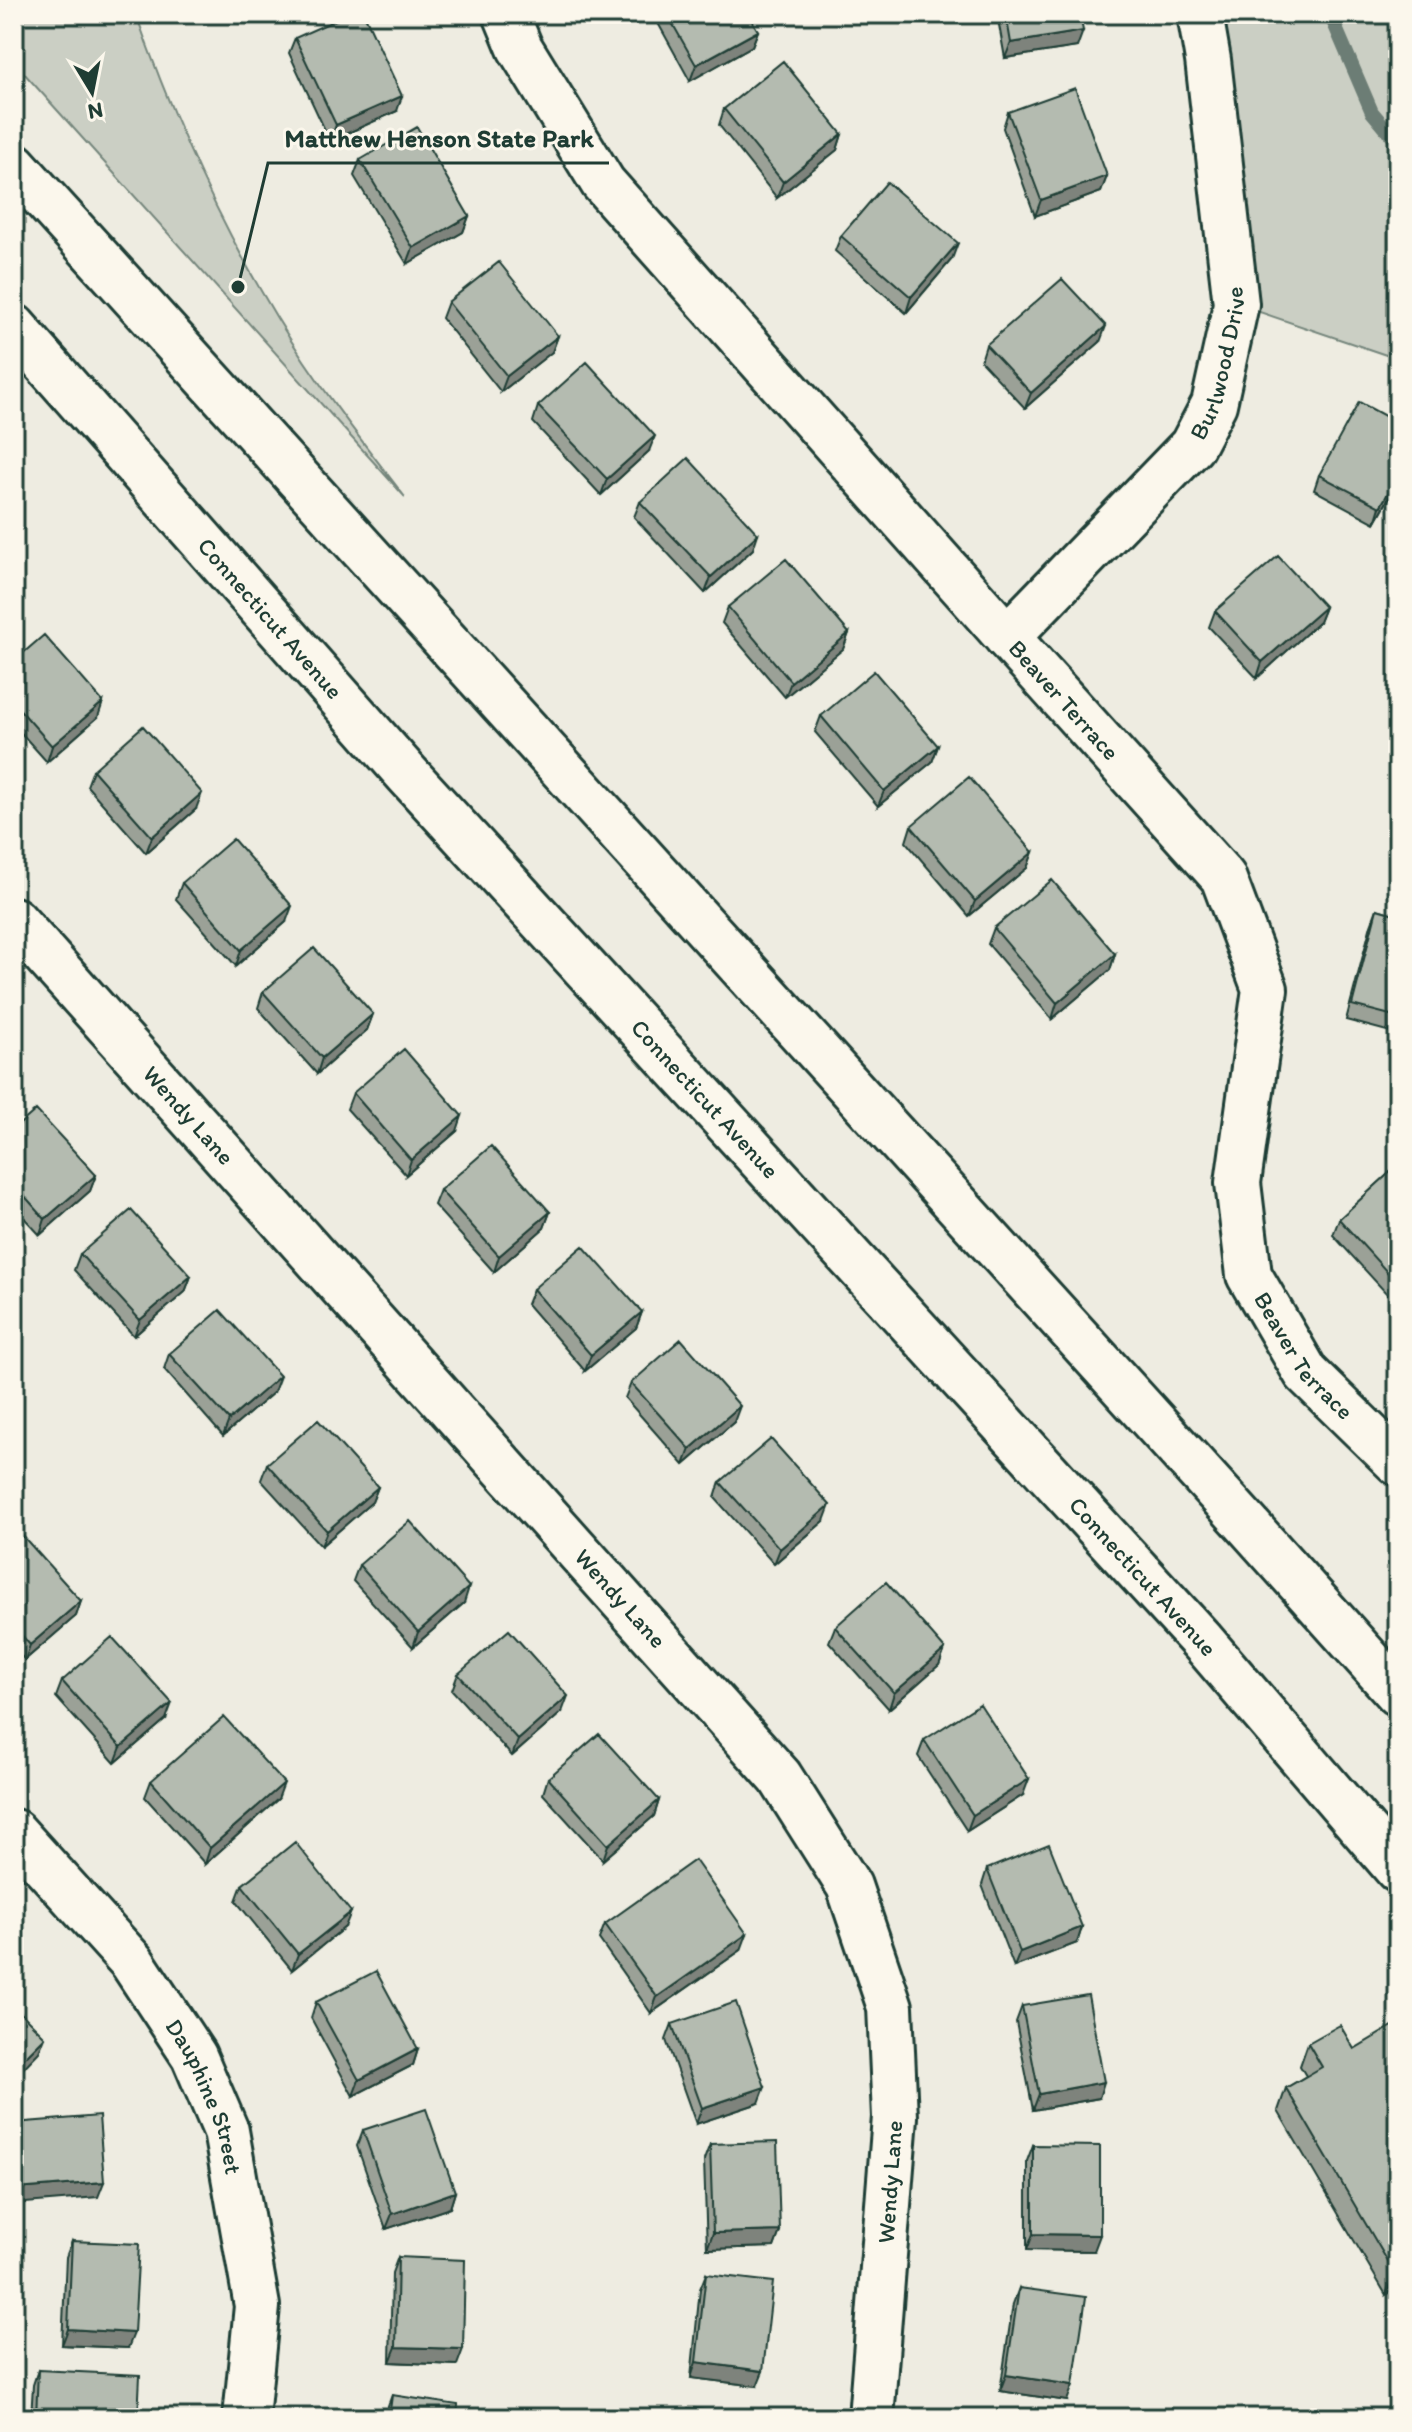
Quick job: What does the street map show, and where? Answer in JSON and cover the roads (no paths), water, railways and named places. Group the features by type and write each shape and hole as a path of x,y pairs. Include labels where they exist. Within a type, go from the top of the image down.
{"street":[{"name":"Beaver Terrace","path":"506,14 520,48 603,183 1223,877 1265,989 1238,1183 1249,1275 1306,1373 1398,1463"},
{"name":"Burlwood Drive","path":"1007,637 1192,446 1214,404 1236,304 1200,14"},
{"path":"14,165 1398,1693"},
{"name":"Connecticut Avenue","path":"14,327 407,774 1202,1641 1398,1870"},
{"name":"Wendy Lane","path":"14,920 780,1777 849,1886 890,2007 895,2117 871,2418"},
{"name":"Dauphine Street","path":"14,1832 132,1962 194,2056 226,2131 257,2306 246,2418"}],"waterway":[{"path":"1330,14 1372,112 1398,143"}],"place":[{"name":"Matthew Henson State Park","path":"238,287"}]}
